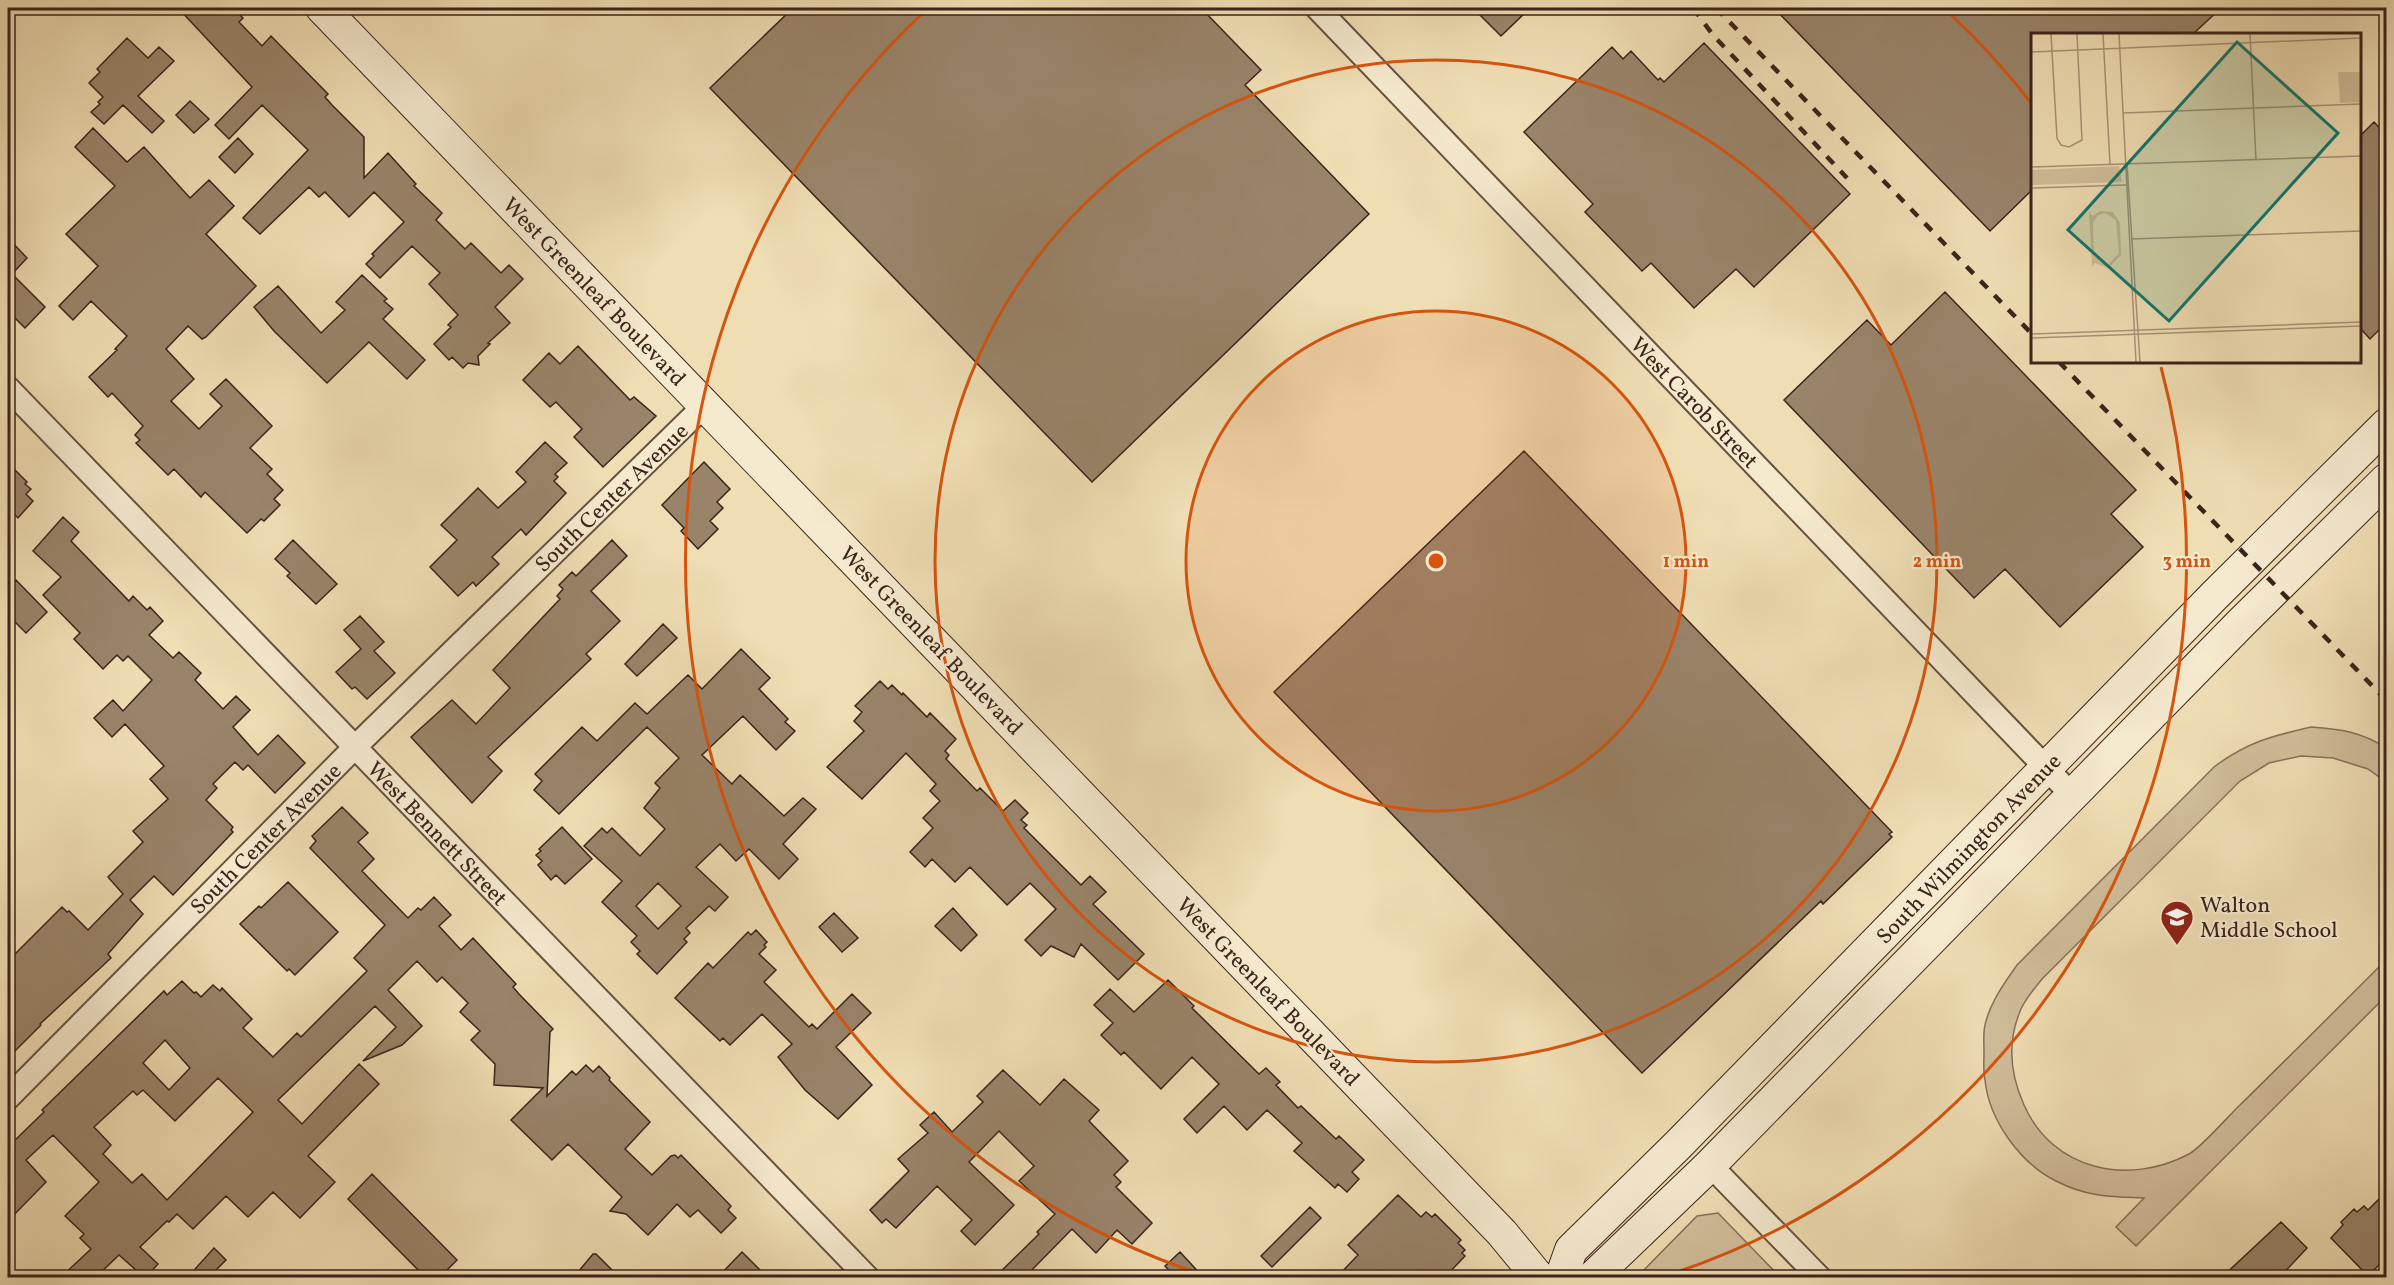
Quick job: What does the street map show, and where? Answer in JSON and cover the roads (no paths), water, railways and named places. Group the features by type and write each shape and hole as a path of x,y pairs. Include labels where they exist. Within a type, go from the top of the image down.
{"main road":[{"name":"West Greenleaf Boulevard","path":"322,8 1502,1233 1539,1278"},
{"name":"South Wilmington Avenue","path":"1561,1278 1571,1250 1678,1145 2214,596 2386,425"},
{"name":"South Wilmington Avenue","path":"1592,1278 1710,1165 2241,623 2386,480"}],"street":[{"name":"West Carob Street","path":"1317,8 2073,796"},
{"name":"West Bennett Street","path":"8,388 868,1278"},
{"name":"South Center Avenue","path":"8,1098 355,747 705,405"},
{"path":"1710,1165 1821,1278"}],"railway":[{"path":"1693,8 1713,35 1847,178"},
{"path":"1716,8 2031,333"},
{"path":"2060,363 2386,700"}],"place":[{"name":"Walton Middle School","path":"2177,946"}]}
